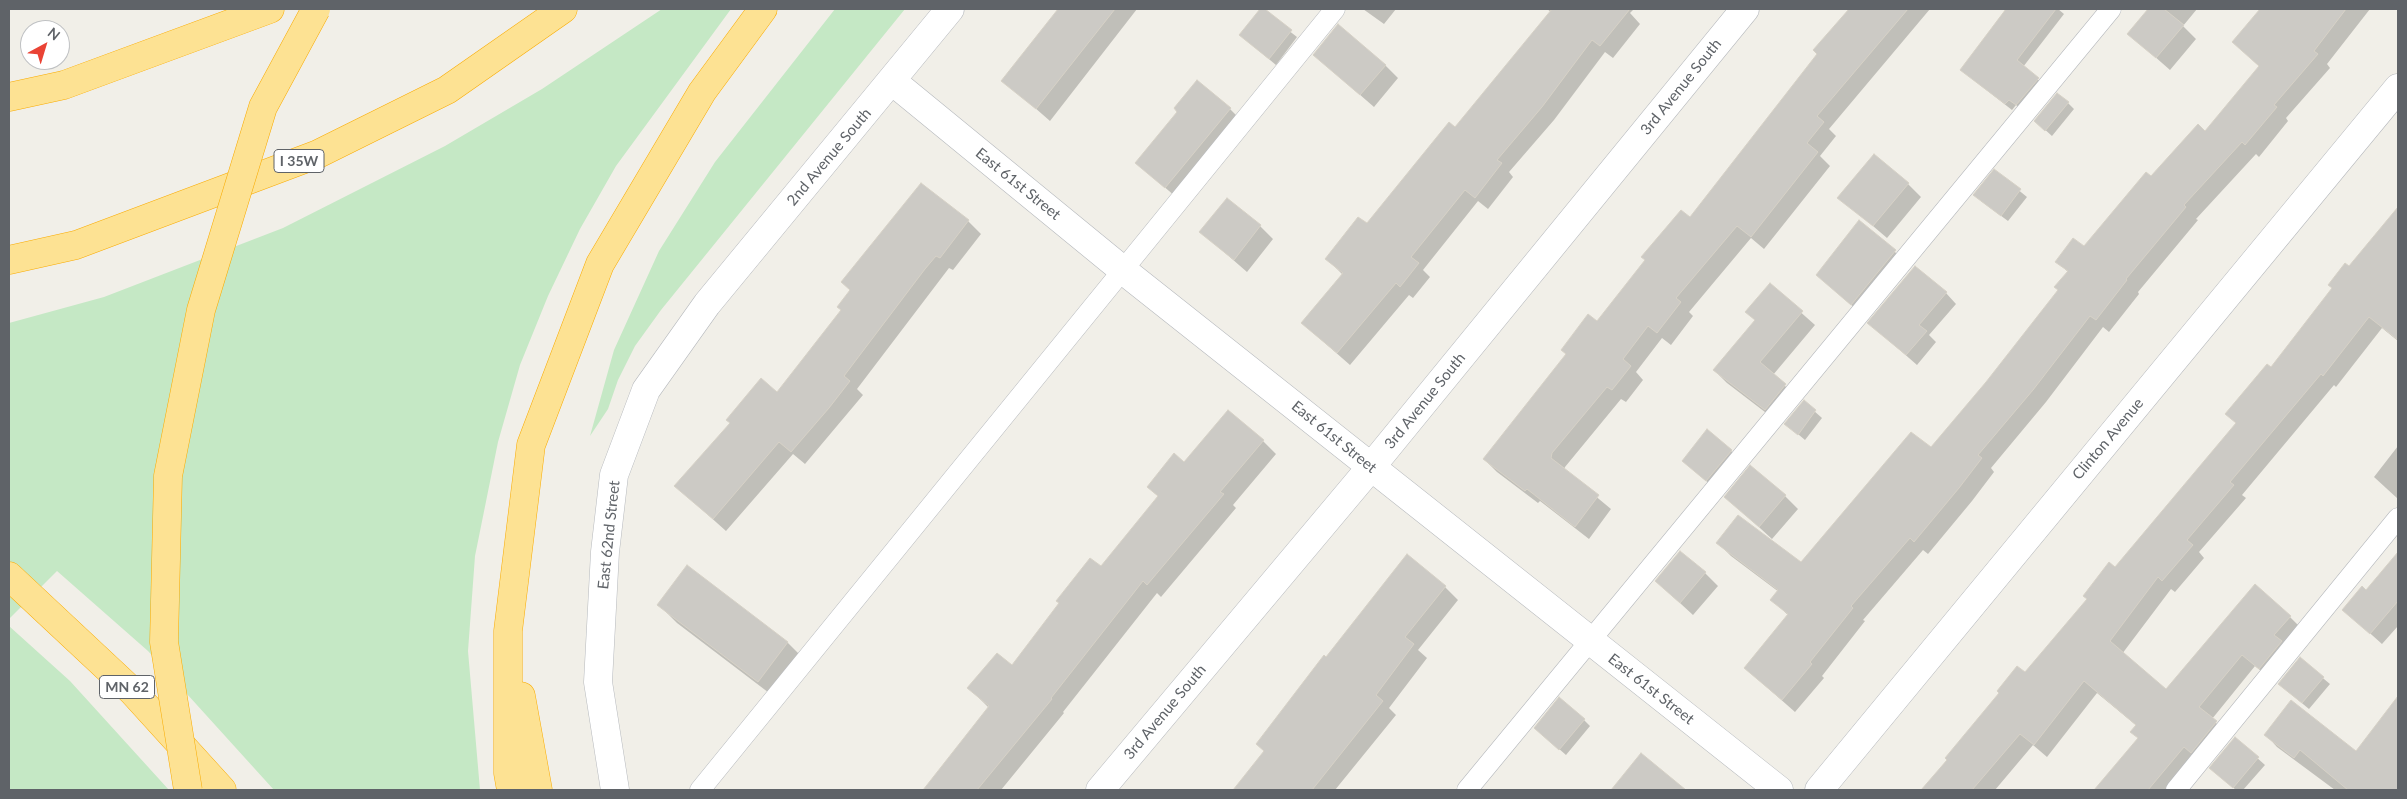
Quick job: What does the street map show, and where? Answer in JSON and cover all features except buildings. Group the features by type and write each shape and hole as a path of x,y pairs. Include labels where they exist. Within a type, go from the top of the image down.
{"highway":[{"path":"9,97 64,84 270,9"},
{"path":"188,790 164,642 168,476 201,310 263,107 316,9"},
{"name":"I 35W","path":"9,260 76,245 318,154 448,90 563,9"},
{"path":"511,790 508,773 508,631 531,445 600,264 702,92 763,9"},
{"name":"MN 62","path":"17,584 133,692 222,790"},
{"path":"508,631 538,790"}],"street":[{"name":"2nd Avenue South","path":"707,304 950,9"},
{"name":"3rd Avenue South","path":"1100,790 1371,467 1745,9"},
{"name":"East 61st Street","path":"892,81 1124,271 1779,790"},
{"name":"Clinton Avenue","path":"1819,790 2398,88"},
{"name":"East 62nd Street","path":"615,790 598,682 605,552 614,475 646,390 707,304"}],"lane":[{"path":"700,790 1124,271 1335,9"},
{"path":"1468,790 2111,9"},
{"path":"2176,790 2398,518"}],"green space":[{"path":"662,9 731,9 616,166 580,229 548,296 520,365 498,442 475,556 468,651 480,790 274,790 148,651 57,571 9,619 9,323 104,297 283,228 445,146 542,89"},
{"path":"835,9 905,9 661,310 635,346 618,380 608,409 590,436 614,350 659,251 715,162"},
{"path":"9,626 70,681 169,790 9,790"}]}
